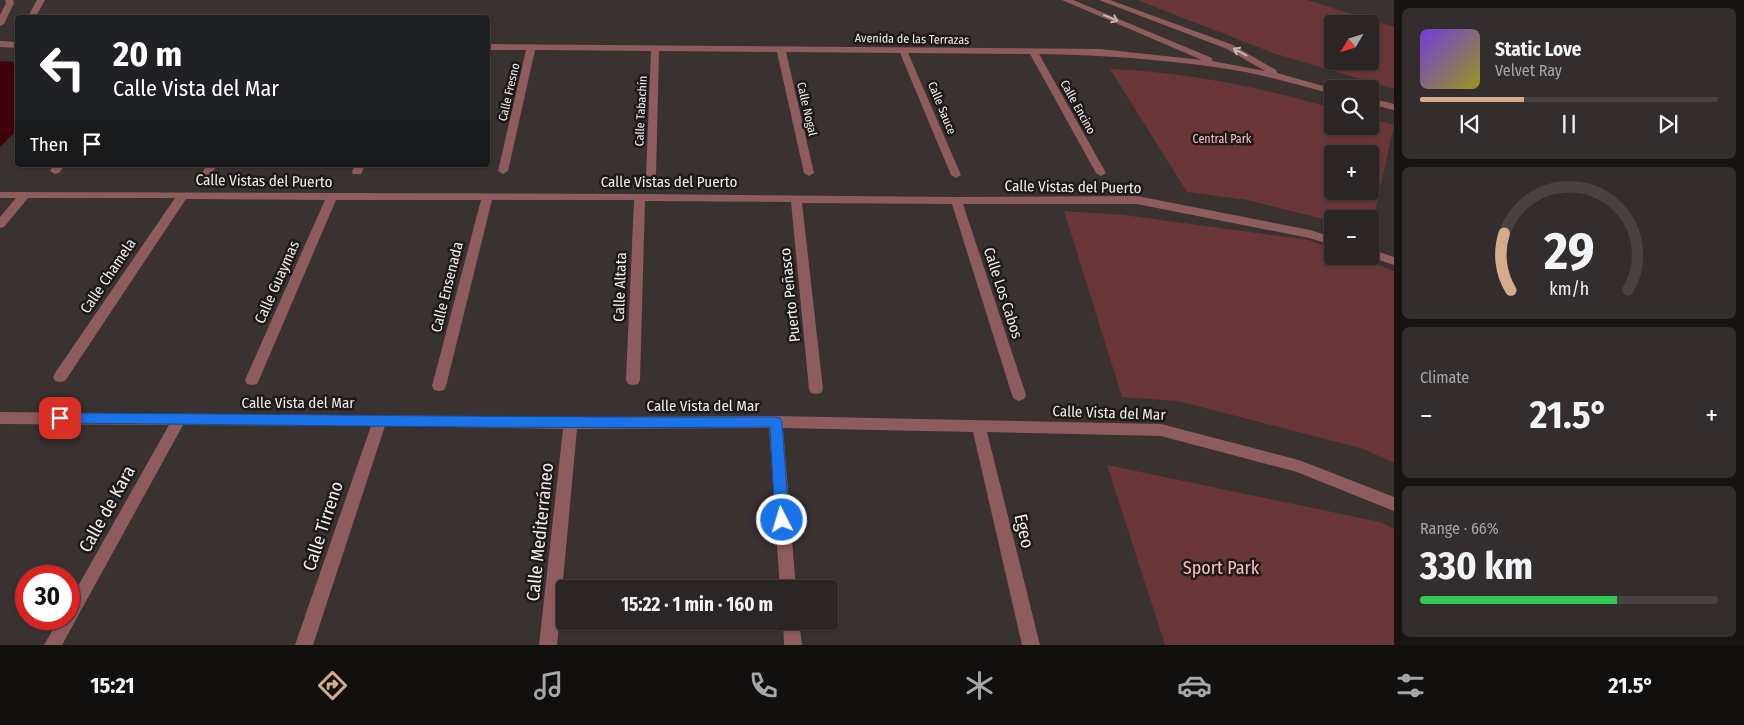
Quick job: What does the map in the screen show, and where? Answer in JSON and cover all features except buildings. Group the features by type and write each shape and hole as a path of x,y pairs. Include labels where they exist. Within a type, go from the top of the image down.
{"street":[{"path":"0,24 10,3 9,0"},
{"path":"33,15 41,0"},
{"path":"1066,0 1222,65"},
{"path":"1103,0 1230,47 1282,77"},
{"path":"0,44 14,45"},
{"name":"Avenida de las Terrazas","path":"490,47 903,52 1100,52 1222,65 1282,77 1324,89"},
{"name":"Calle Fresno","path":"503,171 531,47"},
{"name":"Calle Tabachín","path":"651,175 655,48"},
{"name":"Calle Nogal","path":"781,50 809,173"},
{"name":"Calle Sauce","path":"903,52 914,73 956,175"},
{"name":"Calle Encino","path":"1034,53 1101,173"},
{"path":"1379,104 1394,108"},
{"name":"Calle Vistas del Puerto","path":"0,195 183,195 332,198 640,197 956,201 1137,200 1310,234 1324,238"},
{"name":"Calle Chamela","path":"60,377 183,195"},
{"path":"0,224 24,196"},
{"name":"Calle Ensenada","path":"439,386 487,197"},
{"name":"Calle Altata","path":"633,380 640,197"},
{"name":"Calle Guaymas","path":"252,380 332,198"},
{"name":"Puerto Peñasco","path":"796,198 816,389"},
{"name":"Calle Los Cabos","path":"956,201 1019,395"},
{"path":"1379,256 1394,261"},
{"name":"Calle Vista del Mar","path":"0,418 380,420 571,424 776,422 1161,430 1299,466 1394,504"},
{"name":"Calle de Kara","path":"80,596 179,419"},
{"name":"Calle Tirreno","path":"304,645 380,420"},
{"path":"776,422 787,580"},
{"name":"Calle Mediterráneo","path":"548,645 571,424"},
{"name":"Egeo","path":"978,426 1031,645"},
{"name":"Calle de Kara","path":"53,645 61,630"},
{"path":"792,630 793,645"}],"green space":[{"path":"1137,0 1307,0 1355,15 1324,15 1324,68 1273,53"},
{"path":"1379,22 1394,27 1394,89 1379,85 1379,80 1364,80 1330,70 1379,70"},
{"name":"Central Park","path":"1110,69 1194,77 1250,87 1324,106 1324,135 1379,135 1379,121 1394,125 1379,193 1379,145 1324,145 1324,200 1377,200 1375,210 1324,210 1324,219 1247,200 1187,192"},
{"path":"1064,211 1124,215 1309,240 1324,246 1324,265 1378,265 1394,271 1394,463 1364,449 1178,401 1122,397"},
{"name":"Sport Park","path":"1107,465 1380,522 1394,529 1394,645 1165,645"}],"shaded area":[{"path":"0,61 15,62 15,132 0,147"}],"route":[{"path":"60,418 380,420 571,424 776,422 782,520"}]}
